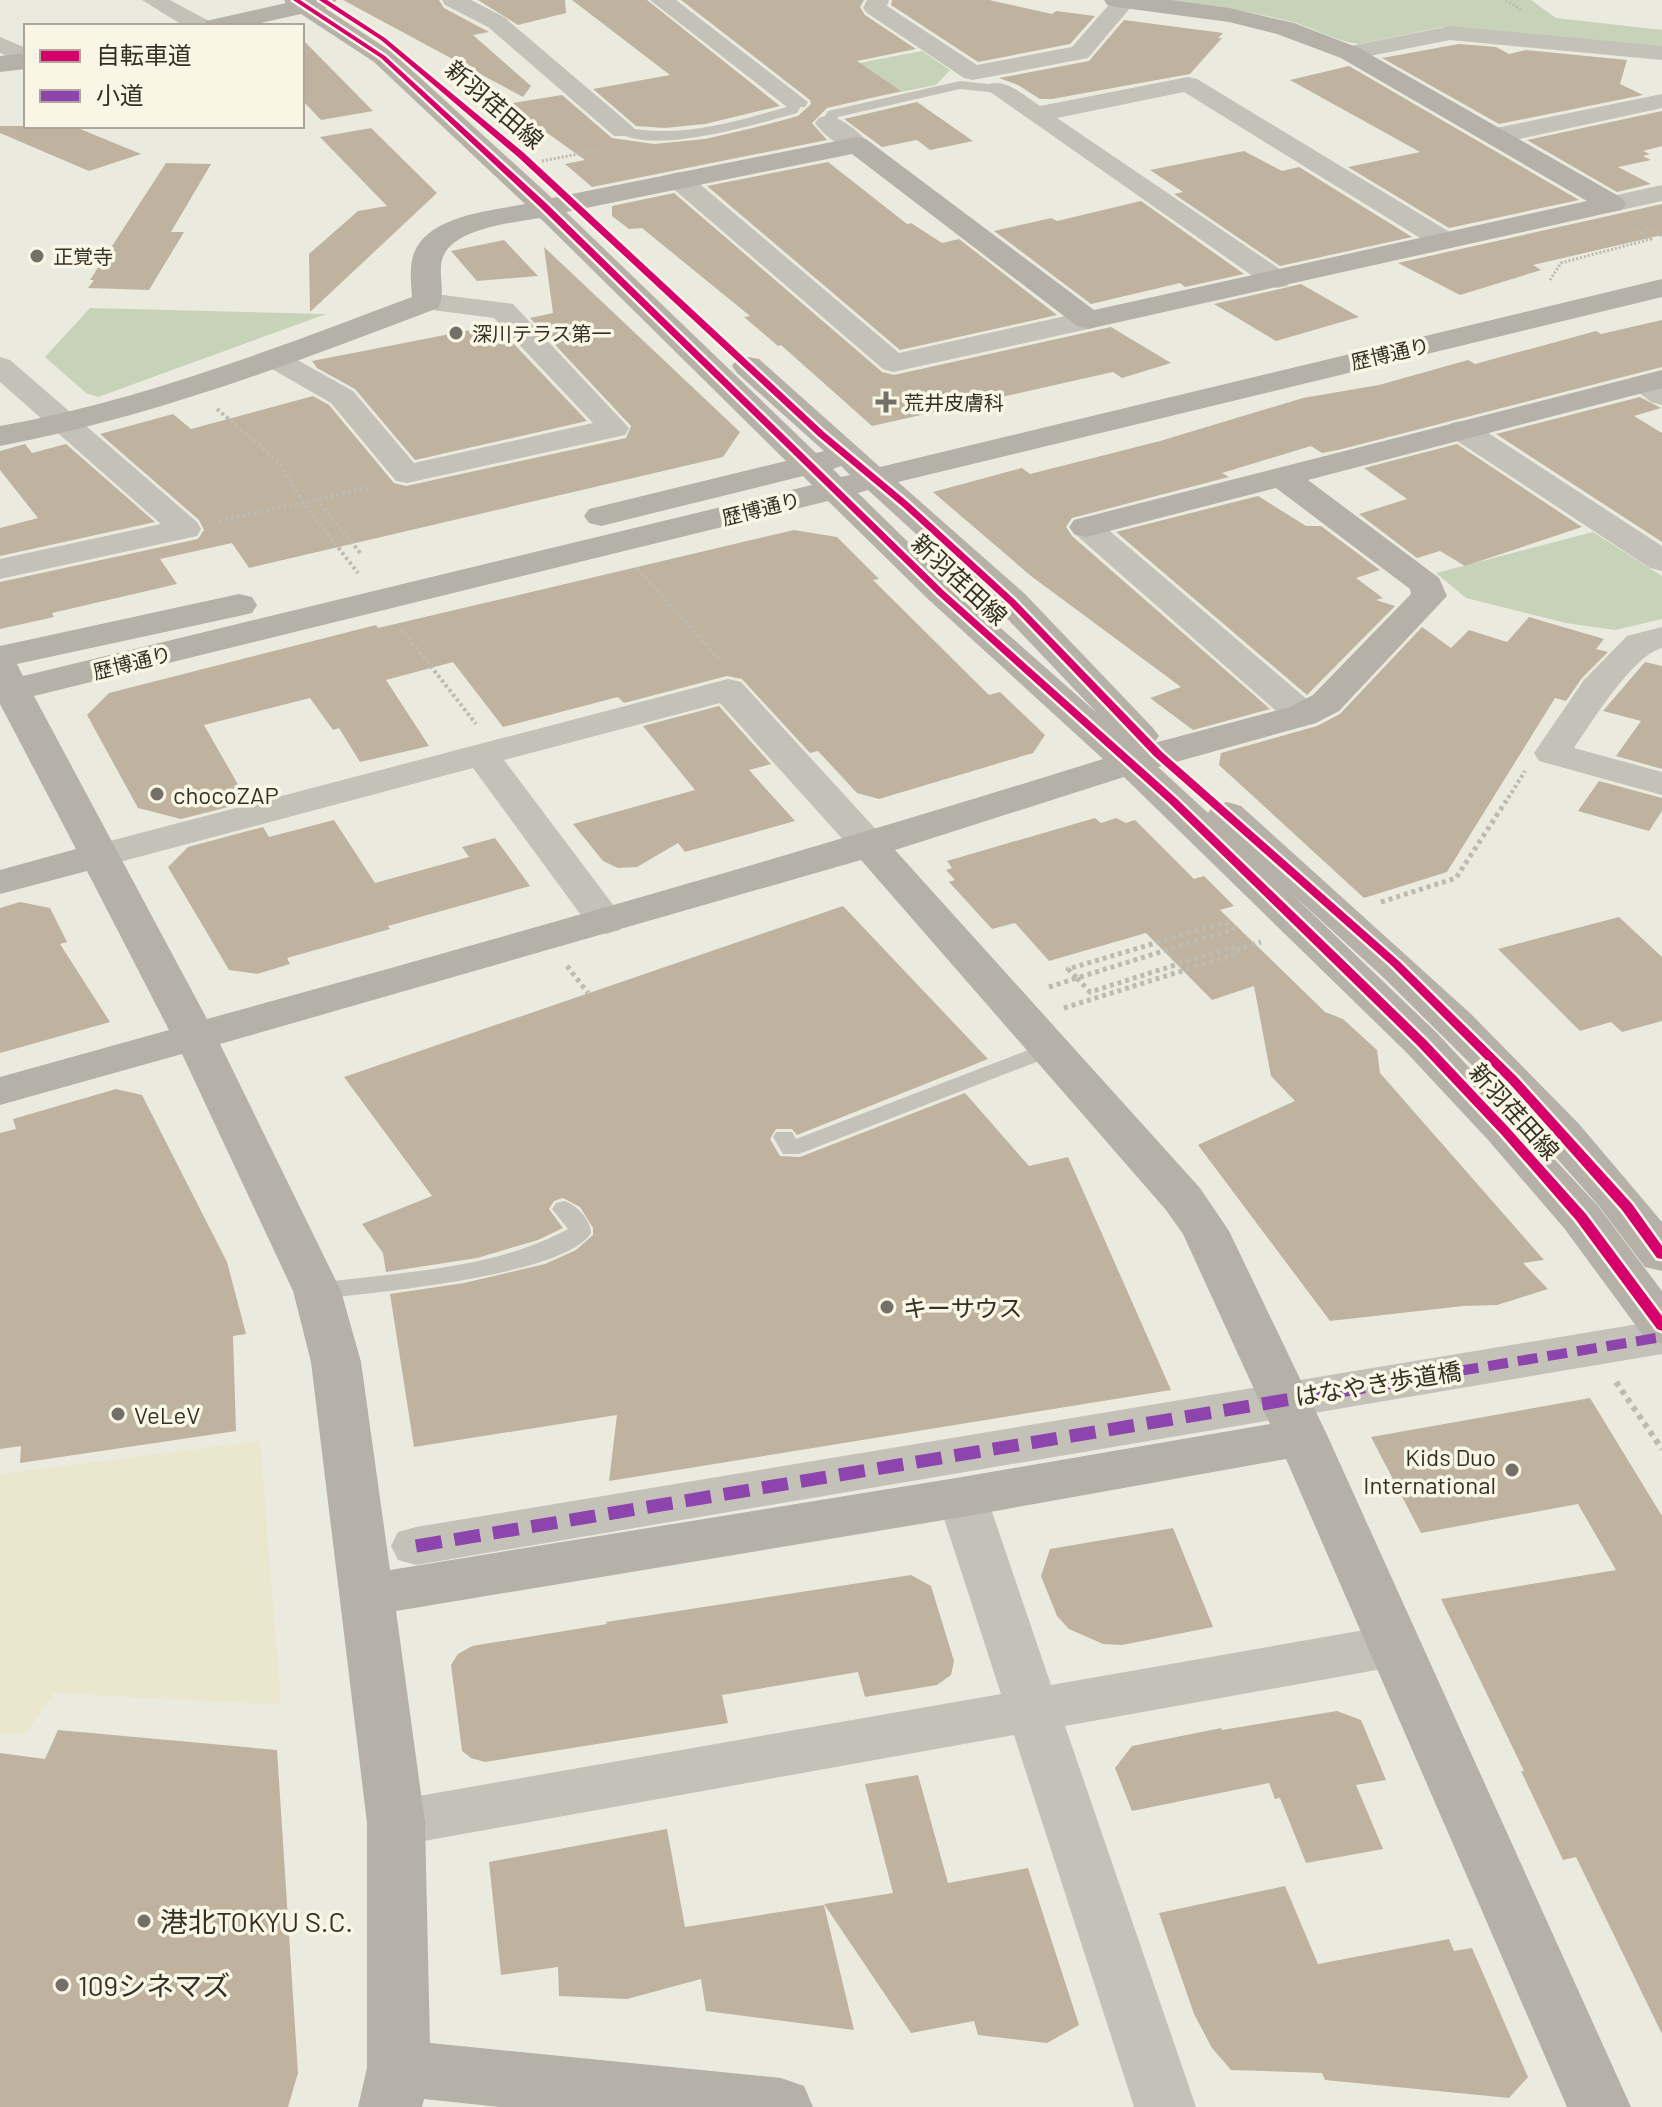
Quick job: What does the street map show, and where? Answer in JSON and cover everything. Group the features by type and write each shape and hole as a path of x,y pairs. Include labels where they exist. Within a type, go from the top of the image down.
{"street":[{"path":"153,0 197,24"},
{"path":"453,0 496,22 623,131"},
{"path":"661,0 796,102"},
{"path":"878,0 875,8 973,73 1080,53 1124,1"},
{"path":"1116,0 1229,15 1285,28 1350,53 1612,204"},
{"path":"223,24 315,1"},
{"name":"新羽荏田線","path":"315,1 875,478 1012,602 1143,758 1172,800 1422,1043 1581,1217 1662,1326"},
{"path":"1350,53 1450,33 1662,53"},
{"path":"0,44 24,58"},
{"path":"0,64 24,59"},
{"path":"1038,114 1188,84 1443,240"},
{"path":"998,89 1277,280"},
{"path":"1496,136 1662,101"},
{"path":"828,123 1088,320"},
{"path":"427,302 425,261 430,247 440,237 476,222 857,145"},
{"path":"679,180 893,363 1662,193"},
{"name":"新羽荏田線","path":"557,204 808,465 941,593 1396,964 1513,1080 1644,1201 1662,1255"},
{"name":"歴博通り","path":"3,677 262,600 847,455 1216,374 1662,268"},
{"name":"歴博通り","path":"3,677 834,490 1662,288"},
{"path":"0,436 68,425 193,389 427,302 503,310 614,428 407,474 342,397 275,359"},
{"path":"0,366 185,529"},
{"path":"1086,527 1462,430 1656,387"},
{"path":"1462,430 1662,561"},
{"path":"0,1091 606,922 869,845 1143,758 1303,715 1326,703 1429,596 1427,585 1281,476"},
{"path":"1086,527 1303,715"},
{"path":"0,569 185,529"},
{"path":"1662,637 1639,643 1597,688 1552,753 1662,784"},
{"path":"3,677 228,1100 317,1291 336,1362 396,1823 395,2088 781,2107"},
{"path":"0,882 728,690 869,845 1055,1029 1205,1231 1302,1437 1599,2107"},
{"path":"480,753 606,922"},
{"path":"1581,1217 1644,1201"},
{"name":"はなやき歩道橋","path":"416,1546 1662,1337"},
{"path":"365,1595 962,1497 1302,1437"},
{"path":"962,1497 1165,2107"},
{"path":"396,1823 1393,1646"}],"lane":[{"path":"828,123 833,114 924,91 960,85 998,89"},
{"path":"623,131 651,137 713,131 792,110 796,102"},
{"path":"784,1137 791,1149 1055,1029"},
{"path":"317,1291 482,1267 534,1255 579,1233 580,1228 564,1209"}],"path":[{"path":"1550,280 1561,263 1651,239 1630,227"},
{"path":"193,389 279,462 303,502"},
{"path":"185,529 393,483 407,474"},
{"path":"317,499 361,554"},
{"path":"629,559 724,664"},
{"path":"1456,878 1536,754 1552,753"},
{"path":"1041,990 1055,985 1068,981 1082,977 1095,972 1234,929 1226,922 1068,969 1079,980 1090,992 1232,947 1239,953 1055,1029"},
{"path":"562,958 588,993"},
{"path":"1593,1348 1662,1449"}],"green space":[{"path":"1167,0 1531,0 1556,18 1662,30 1662,48 1442,27 1359,44 1274,17"},
{"path":"922,51 950,70 936,85 829,106 781,78"},
{"path":"90,308 326,314 98,397 86,393 45,357"},
{"path":"1593,532 1662,576 1662,619 1615,630 1566,623 1466,598 1436,573"}],"shaded area":[{"path":"260,1441 281,1705 54,1693 25,1735 0,1733 0,1474"}],"building":[{"path":"343,0 439,0 444,8 489,32 473,35 531,86 523,97"},
{"path":"478,0 565,0 566,13 518,25"},
{"path":"572,0 647,0 780,106 705,124 665,128 636,126 593,89 670,75"},
{"path":"681,0 864,0 860,7 865,15 916,49 857,61 901,91 827,108 812,123 827,140 592,187 565,164 585,160 507,104 562,95 612,138 654,144 705,139 757,127 798,116 811,104 810,100"},
{"path":"892,0 989,0 1052,14 1056,11 1095,16 1070,44 978,62 891,5"},
{"path":"1124,20 1223,33 1190,74 1052,99 1040,99 1018,85 999,78 1089,61"},
{"path":"304,41 373,111 321,120 304,102"},
{"path":"1459,44 1496,47 1509,54 1526,50 1627,60 1620,84 1643,95 1499,124 1382,58"},
{"path":"1349,66 1579,200 1449,228 1348,167 1420,152 1290,80"},
{"path":"917,102 973,141 930,150 917,140 882,147 844,119"},
{"path":"1662,111 1662,146 1643,151 1650,154 1643,156 1651,160 1618,167 1651,184 1617,192 1527,140"},
{"path":"0,126 78,128 141,154 89,171 0,133"},
{"path":"371,128 437,193 310,312 309,254 358,211 387,206 320,137"},
{"path":"1244,151 1282,171 1299,167 1412,237 1280,266 1174,194 1183,192 1150,170"},
{"path":"828,162 907,224 911,223 942,243 959,239 1057,315 900,350 707,186"},
{"path":"166,163 211,164 171,232 184,232 149,290 88,288 94,280 90,280"},
{"path":"674,193 882,372 894,375 1111,327 1171,363 1122,378 1113,372 872,426 781,345 778,346 744,317 750,316 642,228 629,229 612,216 612,206"},
{"path":"1141,201 1244,274 1185,287 1180,283 1091,304 994,231 1051,218 1057,221"},
{"path":"1662,204 1662,235 1533,265 1541,270 1460,295 1398,263"},
{"path":"504,240 538,276 477,281 451,251"},
{"path":"544,247 740,432 723,457 249,568 232,543 160,559 177,584 52,613 54,617 0,629 0,582 198,539 204,530 199,520 100,434 173,414 191,429 313,396 329,405 394,483 406,486 626,438 631,426 530,318 553,313"},
{"path":"1301,284 1359,317 1276,341 1214,304"},
{"path":"1662,320 1662,367 1338,450 1322,453 1311,446 1222,473 1229,477 1072,518 1066,527 1072,536 1270,709 1193,730 1150,698 1181,687 1031,576 933,492 1022,468 1030,474 1160,441 1303,398 1379,385 1468,360 1475,364 1596,331 1601,334"},
{"path":"496,325 587,421 415,460 355,389 317,368 312,361"},
{"path":"1640,397 1661,408 1634,416 1662,433 1662,542 1496,434"},
{"path":"25,444 32,453 66,444 155,522 0,556 0,528 38,518 0,470 0,451"},
{"path":"1457,444 1582,527 1465,566 1440,551 1417,558 1359,514 1407,499 1364,468"},
{"path":"1258,496 1306,526 1321,526 1380,570 1356,578 1383,598 1376,600 1395,606 1307,695 1116,532"},
{"path":"794,530 837,537 879,579 873,580 989,695 1000,692 1045,735 1033,753 879,799 857,793 818,751 810,753 742,679 727,676 624,703 618,697 503,727 453,662 386,680 429,746 360,762 339,728 333,730 310,698 204,725 248,802 181,819 138,808 87,715 109,693 376,625 378,628"},
{"path":"1529,617 1604,639 1596,649 1608,652 1582,678 1566,701 1555,698 1447,872 1364,898 1219,765 1221,753 1317,726 1340,714 1422,627 1451,648 1469,630 1507,642"},
{"path":"1645,662 1662,666 1662,769 1616,756 1641,721 1603,711"},
{"path":"719,706 771,764 749,770 795,821 685,852 678,843 637,867 618,868 603,861 573,824 695,790 643,726"},
{"path":"1599,781 1662,798 1662,811 1649,831 1578,811"},
{"path":"1095,818 1101,823 1116,818 1126,823 1135,820 1194,879 1204,876 1234,906 1220,910 1325,1012 1343,1019 1377,1050 1380,1073 1544,1260 1523,1263 1548,1289 1497,1305 1330,1321 1198,1145 1295,1101 1271,1076 1254,986 1212,1000 1146,933 1049,961 1015,923 992,929 949,882 955,880 946,870 952,868 947,861"},
{"path":"334,820 375,883 469,857 462,847 495,838 530,886 287,958 290,964 257,974 229,970 168,867 188,847 263,827 269,837"},
{"path":"20,902 50,908 67,942 60,944 110,1022 0,1053 0,908"},
{"path":"843,906 988,1059 797,1135 792,1129 776,1129 770,1139 780,1156 800,1157 965,1093 1029,1166 1068,1157 1171,1390 609,1481 617,1415 414,1447 390,1294 464,1283 545,1264 576,1250 593,1235 593,1228 580,1207 563,1198 554,1201 549,1209 563,1228 538,1240 477,1258 386,1272 383,1253 362,1224 432,1196 344,1077"},
{"path":"1619,917 1662,957 1662,1021 1622,1032 1611,1022 1580,1031 1498,949"},
{"path":"116,1089 142,1095 227,1262 246,1334 233,1336 236,1431 20,1463 21,1446 0,1449 0,1133 16,1129 13,1119"},
{"path":"1590,1398 1662,1516 1662,2034 1576,1857 1563,1860 1441,1599 1616,1570 1578,1504 1421,1533 1371,1437"},
{"path":"1173,1528 1213,1627 1122,1645 1103,1644 1069,1629 1057,1616 1041,1576 1050,1549"},
{"path":"911,1575 931,1586 954,1661 951,1675 937,1685 865,1697 858,1672 722,1695 728,1723 485,1762 471,1758 462,1751 451,1665 458,1654 472,1646"},
{"path":"1337,1711 1361,1720 1386,1780 1356,1785 1383,1849 1306,1863 1280,1798 1275,1799 1269,1783 1132,1811 1115,1768 1132,1746 1221,1728"},
{"name":"港北TOKYU S.C.","path":"58,1730 277,1750 298,2073 288,2107 0,2107 0,1753 45,1759"},
{"path":"918,1775 948,1883 1028,1868 1079,2025 1047,2043 978,2035 974,2021 911,2033 824,1904 893,1893 865,1784"},
{"path":"667,1829 685,1927 824,1905 854,2030 706,2011 701,1979 627,1999 559,1996 558,1967 501,1975 489,1862"},
{"path":"1285,1886 1318,1964 1449,1939 1454,1951 1472,1948 1528,2077 1509,2098 1325,2080 1322,2073 1231,2070 1212,2048 1194,2014 1159,1913"}],"marked path":[{"path":"416,1546 1662,1337"}],"cycle path":[{"path":"296,0 383,57 544,206 941,593 1172,800 1422,1043 1505,1131 1581,1217 1662,1326"},
{"path":"322,0 383,39 521,155 821,434 906,505 1012,602 1158,754 1396,964 1513,1080 1627,1207 1662,1255"}],"place":[{"name":"正覚寺","path":"37,256"},
{"name":"深川テラス第一","path":"456,333"},
{"name":"荒井皮膚科","path":"886,402"},
{"name":"chocoZAP","path":"157,794"},
{"name":"キーサウス","path":"887,1307"},
{"name":"VeLeV","path":"118,1414"},
{"name":"Kids Duo International","path":"1512,1470"},
{"name":"港北TOKYU S.C.","path":"144,1921"},
{"name":"109シネマズ","path":"62,1985"}]}
